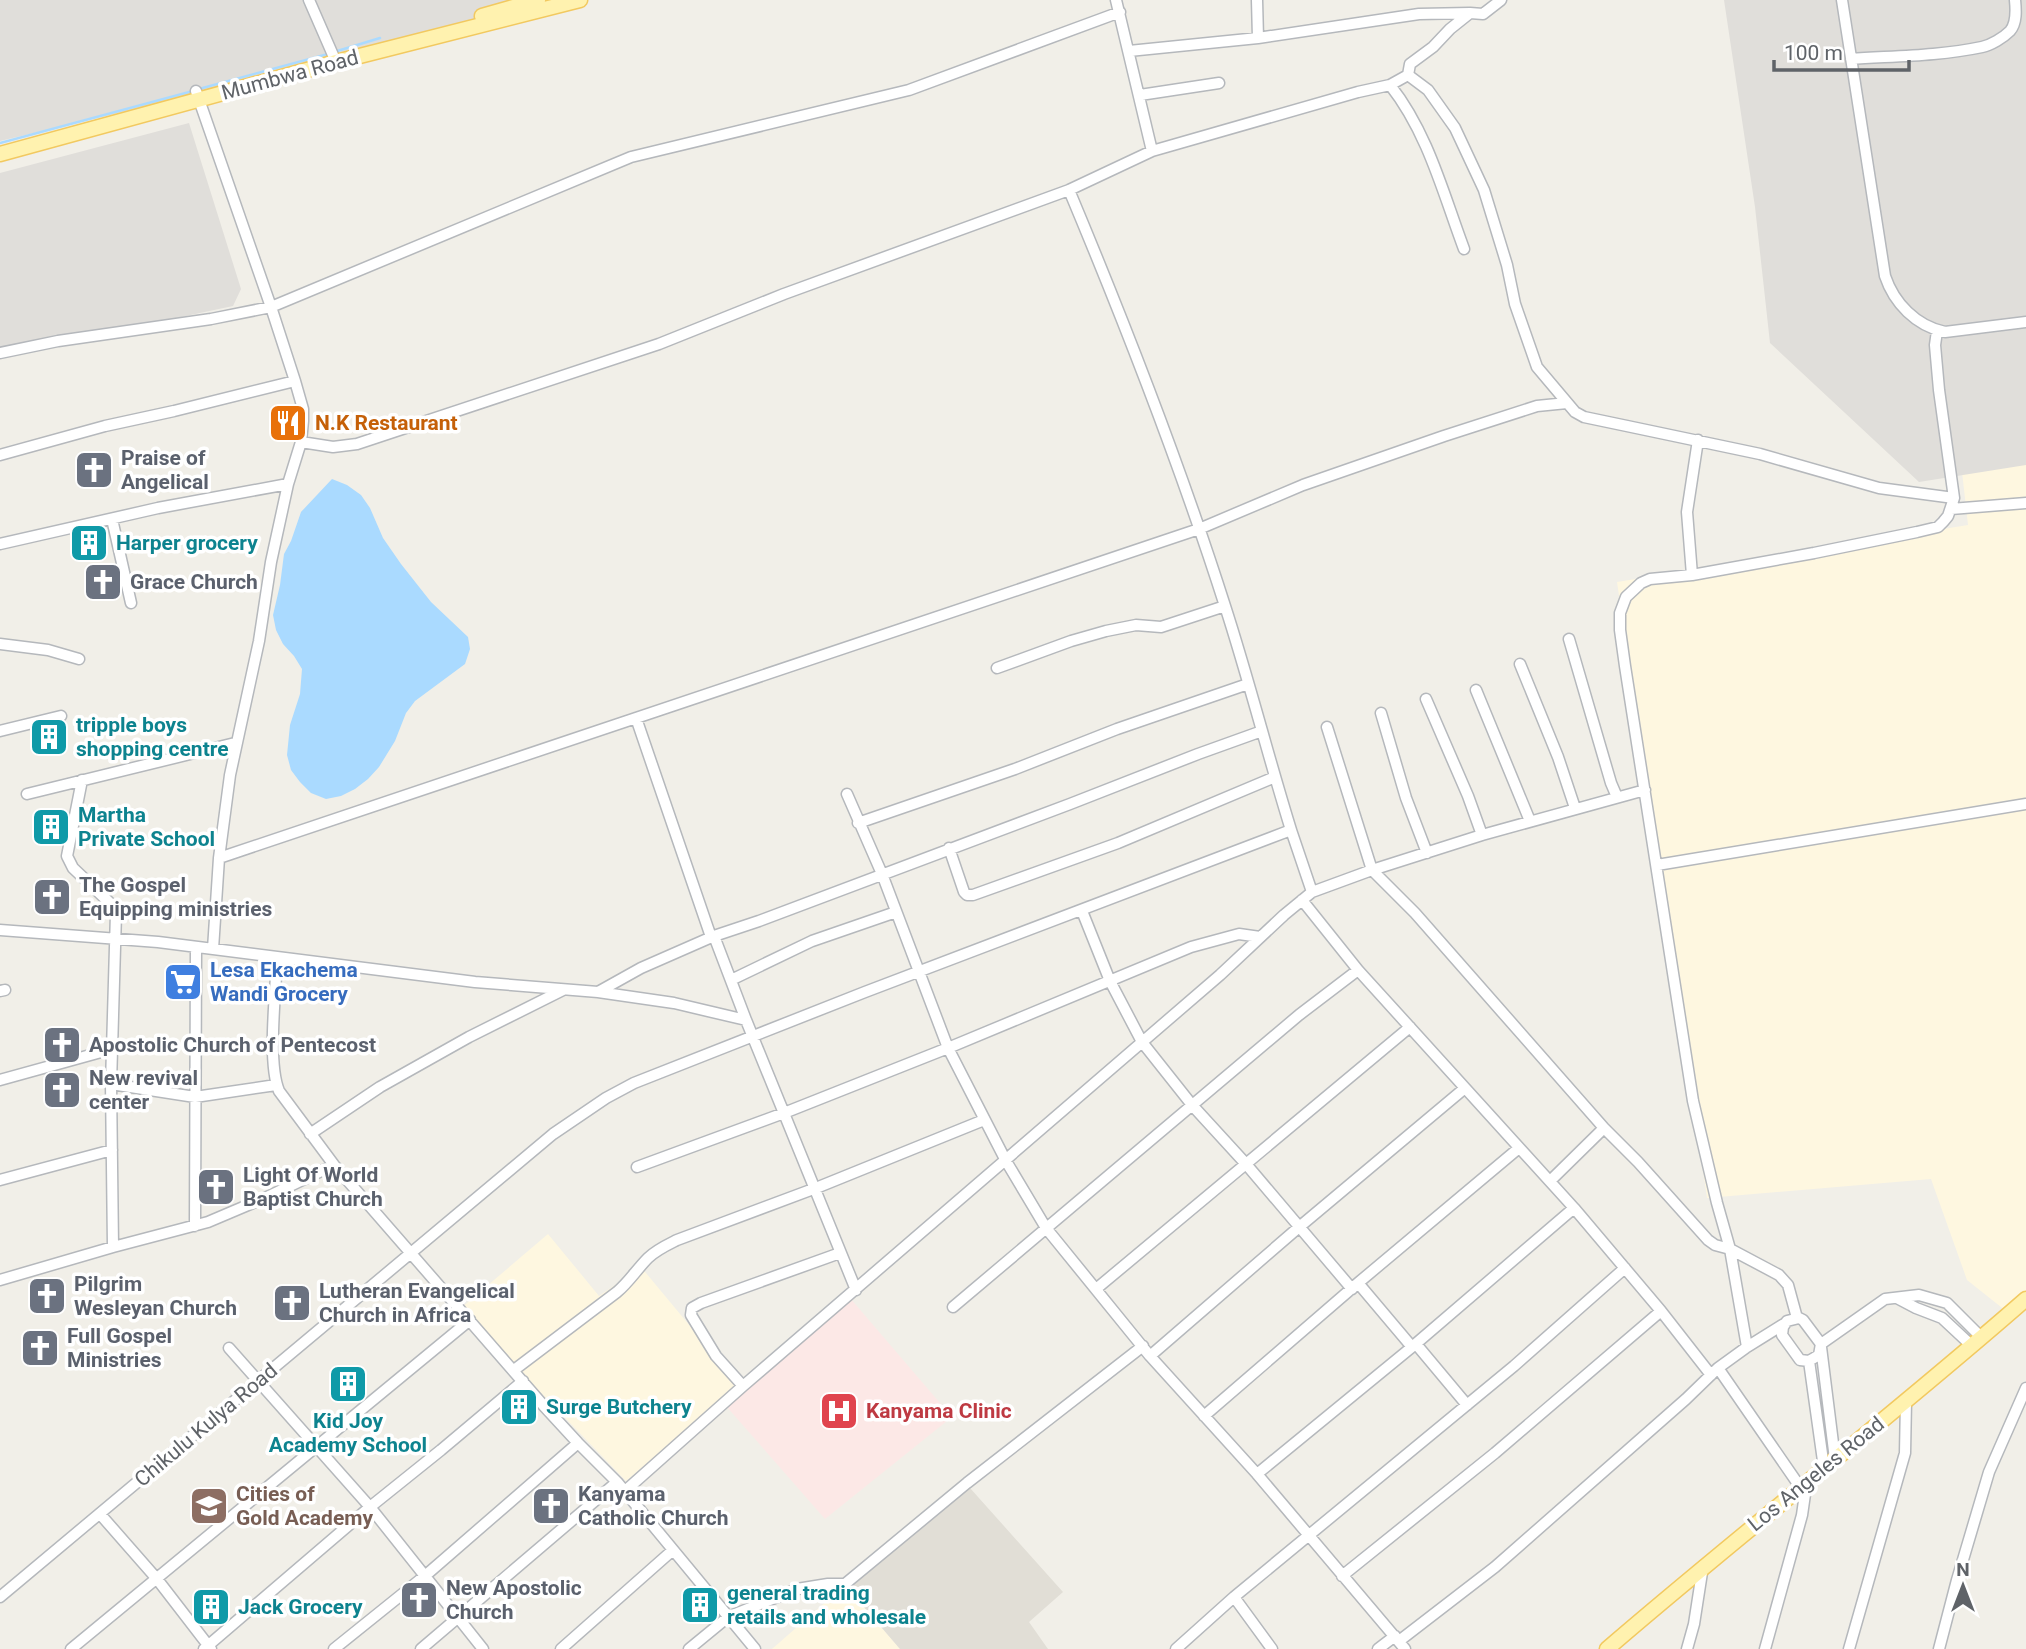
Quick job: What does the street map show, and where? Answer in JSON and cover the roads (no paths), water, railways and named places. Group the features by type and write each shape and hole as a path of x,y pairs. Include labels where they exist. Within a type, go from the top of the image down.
{"main road":[{"name":"Mumbwa Road","path":"0,154 538,0"},
{"name":"Mumbwa Road","path":"335,58 580,0"},
{"name":"Mumbwa Road","path":"0,144 197,96"},
{"name":"Los Angeles Road","path":"1607,1649 1703,1566 1906,1401 2026,1299"}],"street":[{"path":"309,0 335,58"},
{"path":"1257,0 1258,38"},
{"path":"1129,51 1258,38 1419,14 1483,14 1501,0"},
{"path":"1842,0 1888,287 1905,311 1937,331 2026,322"},
{"path":"1851,59 1984,47 2012,29 2016,17 2015,0"},
{"path":"0,353 58,341 211,319 271,307 631,157 909,90 1120,4 1152,151"},
{"path":"302,442 333,447 358,444 659,344 809,285 1069,190 1152,151 1358,92 1390,86 1408,75 1410,64 1433,47 1469,13"},
{"path":"1408,75 1428,90 1455,128 1484,190 1504,254 1515,304 1537,366 1576,412 1584,417 1792,462 1879,488 1952,504 2026,503"},
{"path":"1140,95 1219,83"},
{"path":"1390,86 1416,124 1464,249"},
{"path":"197,96 271,307 303,409 302,442 288,484 271,562 259,641 235,743 225,801 213,949"},
{"path":"1069,190 1116,302 1199,529 1312,892"},
{"path":"1747,1347 1730,1249 1693,1101 1620,630 1620,613 1626,597 1641,583 1650,579 1692,575 1814,553 1938,527 1948,516 1952,504 1935,345 1937,331"},
{"path":"0,455 105,426 295,380"},
{"path":"219,858 1199,529 1303,485 1444,436 1537,406 1567,403"},
{"path":"1692,575 1687,512 1698,440"},
{"path":"0,544 158,508 288,484"},
{"path":"112,519 131,603"},
{"path":"997,668 1106,631 1136,625 1161,627 1225,606"},
{"path":"1569,639 1617,797"},
{"path":"0,644 48,650 79,659"},
{"path":"1520,664 1558,757 1575,808"},
{"path":"859,822 1248,684"},
{"path":"1476,690 1530,821"},
{"path":"1426,699 1482,835"},
{"path":"1381,713 1427,853"},
{"path":"0,731 61,716"},
{"path":"636,718 712,936 856,1290"},
{"path":"1327,727 1372,870 1415,913 1604,1128 1708,1240 1779,1275 1788,1285 1797,1318"},
{"path":"598,992 641,968 712,936 735,930 1262,731"},
{"path":"27,794 235,743"},
{"path":"949,848 964,892 973,895 1118,843 1275,777"},
{"path":"82,780 67,856 73,868 116,913 111,1084 113,1247"},
{"path":"421,1649 457,1617 621,1487 856,1290 1312,892 1482,835 1645,790"},
{"path":"847,794 882,874 948,1048 1006,1161 1046,1228 1150,1356 1257,1474 1399,1642"},
{"path":"1657,865 2026,804"},
{"name":"Chikulu Kulya Road","path":"0,1597 554,1134 606,1098 634,1083 1291,830"},
{"path":"1302,900 1358,970 1550,1181 1715,1371 1805,1494 1802,1516 1765,1649"},
{"path":"1082,911 1110,981 1142,1042 1192,1105 1246,1164 1298,1228 1414,1346 1467,1405"},
{"path":"731,980 812,941 896,912"},
{"path":"0,930 115,938 475,982 566,988 674,1003 746,1020"},
{"path":"637,1167 948,1048 1201,944 1239,934 1260,937"},
{"path":"195,1226 196,947"},
{"path":"277,958 274,1024 276,1085 279,1091 334,1165 578,1443 621,1487 755,1649"},
{"path":"953,1307 1299,1015 1358,970"},
{"path":"310,1134 380,1087 469,1037 566,988"},
{"path":"1096,1289 1410,1027"},
{"path":"0,1080 112,1049"},
{"path":"111,1084 195,1097 276,1085"},
{"path":"1150,1356 1465,1088"},
{"path":"514,1370 617,1292 658,1250 677,1240 816,1188 984,1120"},
{"path":"1550,1181 1604,1128"},
{"path":"1204,1416 1520,1148"},
{"path":"0,1180 112,1150"},
{"path":"0,1280 195,1226 334,1165"},
{"path":"1257,1474 1414,1346 1574,1208"},
{"path":"743,1386 716,1356 691,1315 692,1308 840,1252"},
{"path":"1176,1649 1234,1597 1467,1405 1625,1268"},
{"path":"1783,1329 1800,1360 1809,1362 1817,1358 1821,1345 1885,1299 1897,1298 1942,1318 1977,1342"},
{"path":"1342,1576 1505,1444 1661,1311"},
{"path":"1378,1649 1399,1642 1494,1567 1715,1371 1766,1335 1783,1329 1790,1319 1803,1320 1821,1345 1830,1463"},
{"path":"71,1649 470,1320"},
{"path":"689,1649 728,1617 797,1589 845,1584 967,1483 1143,1346"},
{"path":"229,1348 370,1507 484,1649"},
{"path":"1809,1362 1830,1463"},
{"path":"100,1514 157,1579 208,1648 370,1507 523,1381"},
{"path":"1940,1649 1989,1472 2026,1391"},
{"path":"1849,1649 1905,1453 1906,1401"},
{"path":"334,1649 426,1576 578,1443"},
{"path":"561,1649 673,1550"},
{"path":"1687,1649 1698,1604 1703,1566"},
{"path":"1234,1597 1272,1649"}],"water":[{"path":"332,479 361,495 383,538 401,564 431,602 468,637 470,649 465,664 415,701 406,713 395,741 368,779 341,796 326,799 311,793 291,770 287,755 290,725 300,694 302,669 283,644 273,615 284,554 301,512"}],"waterway":[{"path":"334,52 380,38"},
{"path":"199,89 328,54"},
{"path":"0,143 193,91"}],"place":[{"name":"N.K Restaurant","path":"288,423"},
{"name":"Praise of Angelical","path":"94,470"},
{"name":"Harper grocery","path":"89,543"},
{"name":"Grace Church","path":"103,582"},
{"name":"tripple boys shopping centre","path":"49,737"},
{"name":"Martha Private School","path":"51,827"},
{"name":"The Gospel Equipping ministries","path":"52,897"},
{"name":"Lesa Ekachema Wandi Grocery","path":"183,982"},
{"name":"Apostolic Church of Pentecost","path":"62,1045"},
{"name":"New revival center","path":"62,1090"},
{"name":"Light Of World Baptist Church","path":"216,1187"},
{"name":"Pilgrim Wesleyan Church","path":"47,1296"},
{"name":"Lutheran Evangelical Church in Africa","path":"292,1303"},
{"name":"Full Gospel Ministries","path":"40,1348"},
{"name":"Kid Joy Academy School","path":"348,1384"},
{"name":"Surge Butchery","path":"519,1407"},
{"name":"Kanyama Clinic","path":"839,1411"},
{"name":"Cities of Gold Academy","path":"209,1506"},
{"name":"Kanyama Catholic Church","path":"551,1506"},
{"name":"New Apostolic Church","path":"419,1600"},
{"name":"general trading retails and wholesale","path":"700,1605"},
{"name":"Jack Grocery","path":"211,1607"}]}
